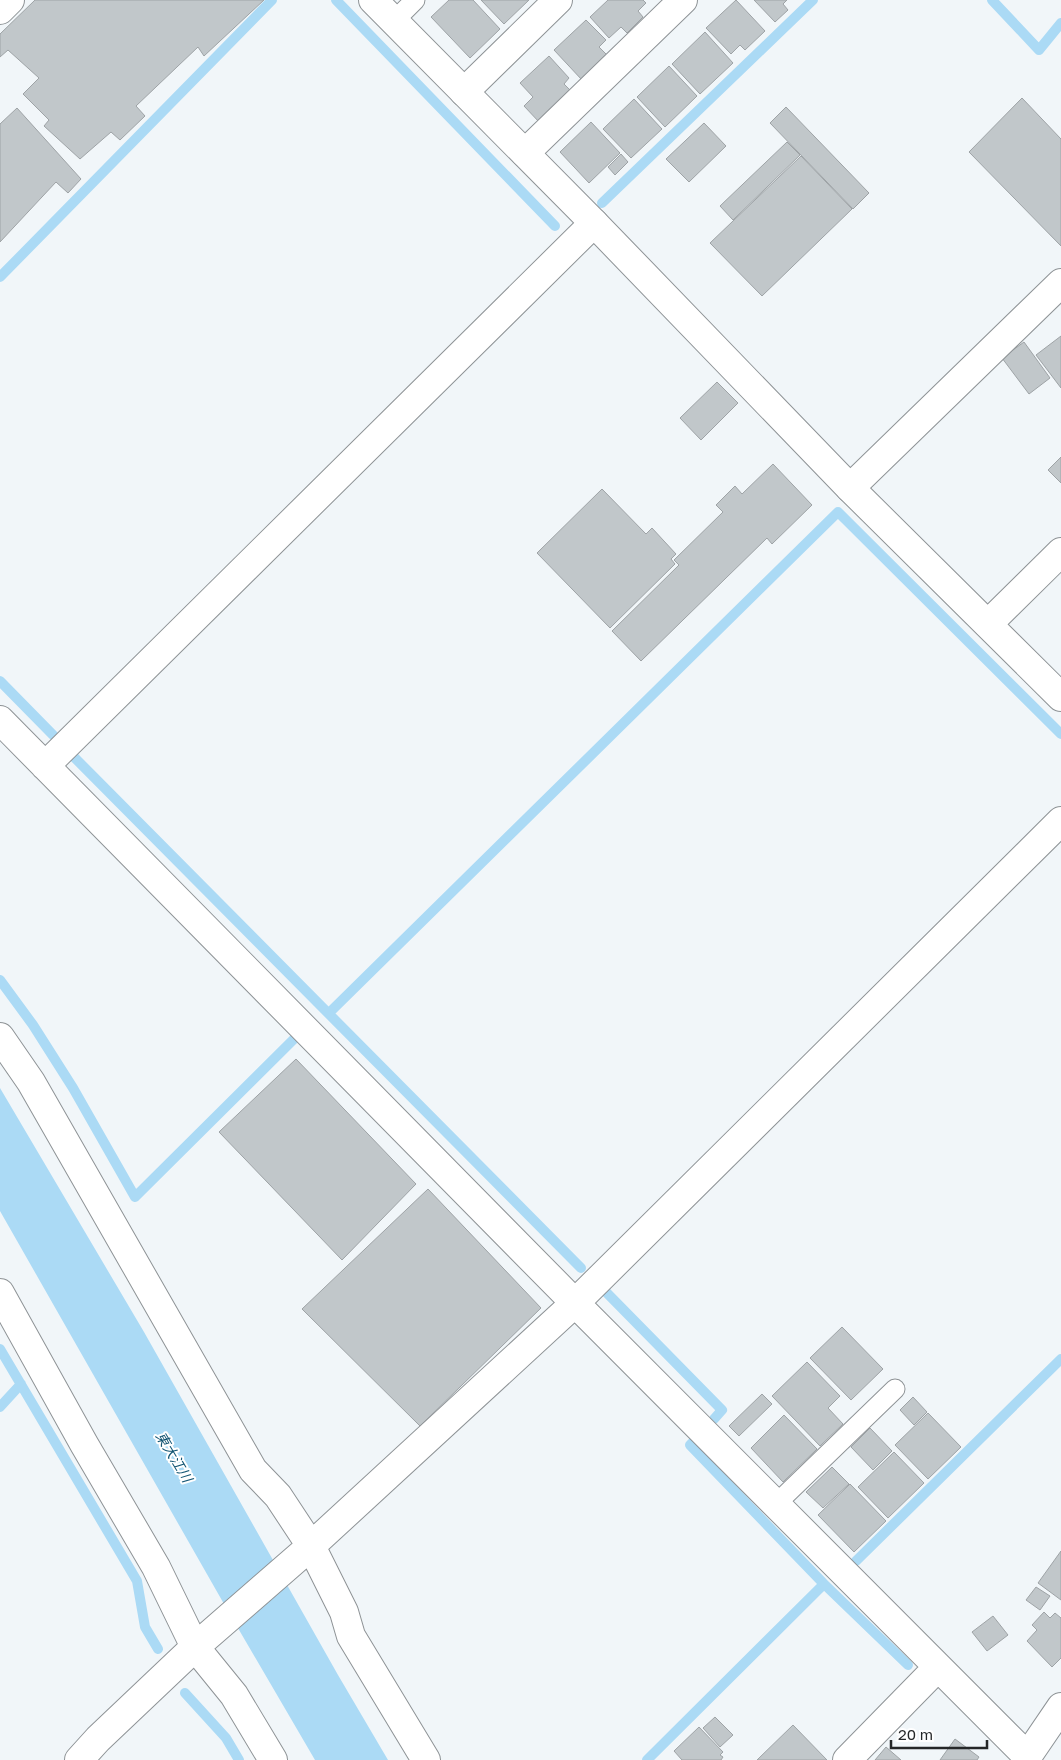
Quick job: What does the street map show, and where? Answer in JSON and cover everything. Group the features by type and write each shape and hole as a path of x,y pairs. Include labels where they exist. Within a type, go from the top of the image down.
{"street":[{"path":"0,10 10,0"},
{"path":"373,0 594,223 850,488 1061,697"},
{"path":"464,92 558,0"},
{"path":"525,153 683,0"},
{"path":"45,766 594,223"},
{"path":"850,488 1061,283"},
{"path":"988,624 1061,552"},
{"path":"0,720 938,1667 1033,1756 1061,1707"},
{"path":"79,1760 98,1739 201,1642 303,1553 575,1302 1061,821"},
{"path":"0,1037 32,1082 254,1470 278,1496 303,1553 344,1612 351,1636 426,1760"},
{"path":"0,1293 84,1444 273,1760"},
{"path":"847,1760 938,1667"}],"lane":[{"path":"394,21 415,0"},
{"path":"776,1504 895,1389"}],"water":[{"name":"東大江川","path":"0,1088 144,1332 388,1760 315,1760 228,1611 0,1211"}],"building":[{"path":"35,0 264,0 204,56 198,47 136,106 145,116 120,140 111,132 80,159 44,126 49,120 23,94 39,78 8,50 0,57 0,34"},
{"path":"449,0 473,0 500,29 470,58 431,17"},
{"path":"481,0 529,0 504,24"},
{"path":"608,0 643,0 646,3 638,11 643,17 627,33 621,27 609,38 590,17"},
{"path":"736,0 765,31 745,50 740,45 731,54 706,28"},
{"path":"754,0 787,0 783,4 788,10 775,22"},
{"path":"586,20 606,40 599,47 608,56 582,80 554,50"},
{"path":"705,32 733,63 700,94 672,64"},
{"path":"549,56 569,78 564,84 572,92 540,123 524,106 533,97 520,83"},
{"path":"669,66 697,96 665,127 637,97"},
{"path":"1022,98 1061,139 1061,246 969,152"},
{"path":"634,99 662,129 631,158 603,129"},
{"path":"786,107 869,193 853,209 770,123"},
{"path":"17,108 81,179 68,193 56,182 0,242 0,124"},
{"path":"591,122 620,153 589,183 560,152"},
{"path":"704,123 726,146 689,182 666,159"},
{"path":"787,142 800,155 733,220 720,206"},
{"path":"621,154 628,162 615,175 608,167"},
{"path":"801,156 852,209 762,296 710,243"},
{"path":"1061,336 1061,388 1036,355"},
{"path":"1024,342 1050,378 1029,394 1002,358"},
{"path":"717,382 738,403 701,440 680,418"},
{"path":"1061,457 1061,483 1048,470"},
{"path":"773,464 812,505 772,544 767,538 641,661 612,631 679,565 674,560 723,512 716,505 735,486 742,494"},
{"path":"602,489 646,534 652,528 676,554 671,559 675,564 610,628 537,553"},
{"path":"296,1059 416,1184 342,1260 219,1132"},
{"path":"428,1189 541,1308 420,1426 302,1309"},
{"path":"842,1327 883,1369 851,1400 810,1358"},
{"path":"807,1362 840,1396 828,1408 843,1424 820,1446 772,1396"},
{"path":"762,1394 772,1404 739,1436 729,1426"},
{"path":"913,1397 927,1412 914,1425 900,1410"},
{"path":"928,1413 961,1447 928,1479 895,1445"},
{"path":"784,1415 817,1449 783,1482 751,1448"},
{"path":"870,1428 892,1451 873,1470 851,1447"},
{"path":"894,1452 924,1483 888,1518 858,1487"},
{"path":"832,1467 849,1484 823,1508 806,1492"},
{"path":"850,1484 886,1521 854,1552 818,1515"},
{"path":"1061,1551 1061,1600 1038,1583"},
{"path":"1036,1587 1050,1596 1040,1610 1026,1600"},
{"path":"1044,1612 1050,1618 1055,1613 1061,1618 1061,1658 1052,1667 1027,1641 1037,1630 1032,1625"},
{"path":"993,1616 1008,1635 987,1651 972,1632"},
{"path":"715,1717 733,1735 720,1747 703,1728"},
{"path":"793,1725 827,1760 757,1760"},
{"path":"699,1727 723,1752 720,1755 723,1757 721,1760 682,1760 674,1751"},
{"path":"955,1739 979,1757 977,1760 940,1760"},
{"path":"886,1747 901,1760 875,1760"}],"waterway":[{"path":"0,277 272,0"},
{"path":"336,0 555,226"},
{"path":"602,203 813,0"},
{"path":"992,0 1039,50 1061,23"},
{"path":"329,1013 838,512 1061,734"},
{"path":"0,681 53,735"},
{"path":"70,753 581,1268"},
{"path":"0,980 33,1025 73,1088 135,1197 297,1036"},
{"path":"604,1290 722,1410 714,1419"},
{"path":"0,1349 137,1581 145,1627 158,1649"},
{"path":"856,1561 1061,1359"},
{"path":"0,1407 21,1384"},
{"path":"695,1440 690,1445 824,1584 908,1665"},
{"path":"647,1760 824,1584"},
{"path":"185,1693 226,1738 239,1760"}]}
